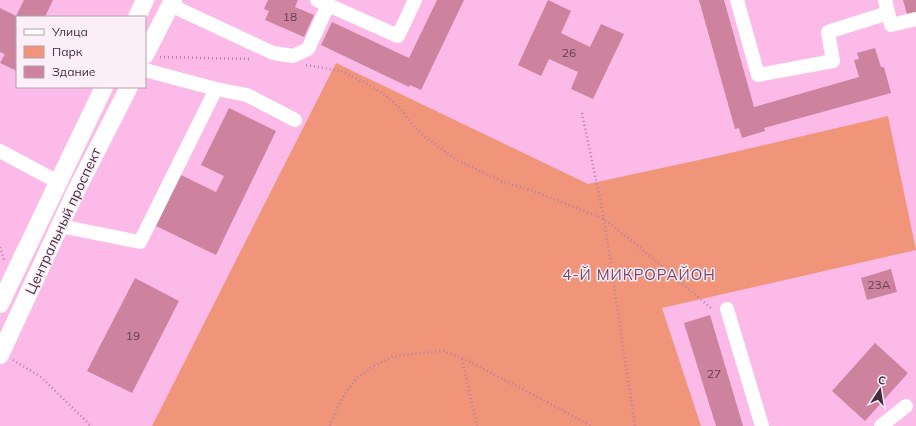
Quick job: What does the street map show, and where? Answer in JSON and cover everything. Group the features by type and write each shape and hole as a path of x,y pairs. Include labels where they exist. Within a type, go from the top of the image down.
{"main road":[{"path":"137,16 145,0"},
{"path":"149,56 172,3"},
{"name":"Центральный проспект","path":"0,304 104,88"},
{"name":"Центральный проспект","path":"5,356 76,191 128,88"},
{"path":"58,182 76,191"}],"street":[{"path":"172,3 273,53 293,56 308,49 323,3 398,36 415,0"},
{"path":"737,0 758,75 833,61 828,32 886,6 892,25 916,19"},
{"path":"146,70 216,89 247,95 295,120"},
{"path":"60,226 140,242 216,89"},
{"path":"0,151 58,182"},
{"path":"727,310 762,426"},
{"path":"881,426 906,406"}],"path":[{"path":"149,56 254,59"},
{"path":"301,65 341,71 385,95 401,109 412,125 425,137 457,160 501,181 536,192 604,219 712,309"},
{"path":"582,113 604,219 635,426"},
{"path":"330,426 338,406 347,391 356,379 372,367 392,357 421,352 444,351 462,358 591,426"},
{"path":"5,356 41,377 90,426"},
{"path":"462,358 477,426"}],"green space":[{"path":"336,63 588,184 717,156 888,116 916,250 662,308 701,426 152,426"}],"building":[{"path":"24,0 53,0 45,16 16,16"},
{"path":"268,0 298,0 295,7 314,15 304,37 265,20 269,11 264,9"},
{"path":"437,0 464,0 421,90 410,85 409,87 321,45 332,22 409,58"},
{"path":"548,0 571,11 561,33 590,47 601,24 624,34 593,99 571,89 578,72 549,59 541,76 518,65"},
{"path":"699,0 724,0 754,107 859,77 854,60 859,59 857,53 875,48 881,67 884,67 891,93 764,128 765,131 742,138 739,128 735,129"},
{"path":"903,0 916,0 916,12 907,14"},
{"path":"0,8 16,16 16,71 0,63 5,54 0,52"},
{"path":"229,108 276,131 216,255 156,226 181,175 216,192 224,176 201,165"},
{"path":"891,269 897,292 867,300 861,278"},
{"path":"135,278 179,301 132,393 87,371"},
{"path":"710,315 743,426 716,426 684,323"},
{"path":"875,343 908,373 865,421 832,391"}],"district":[{"name":"4-Й МИКРОРАЙОН","path":"639,275"}]}
